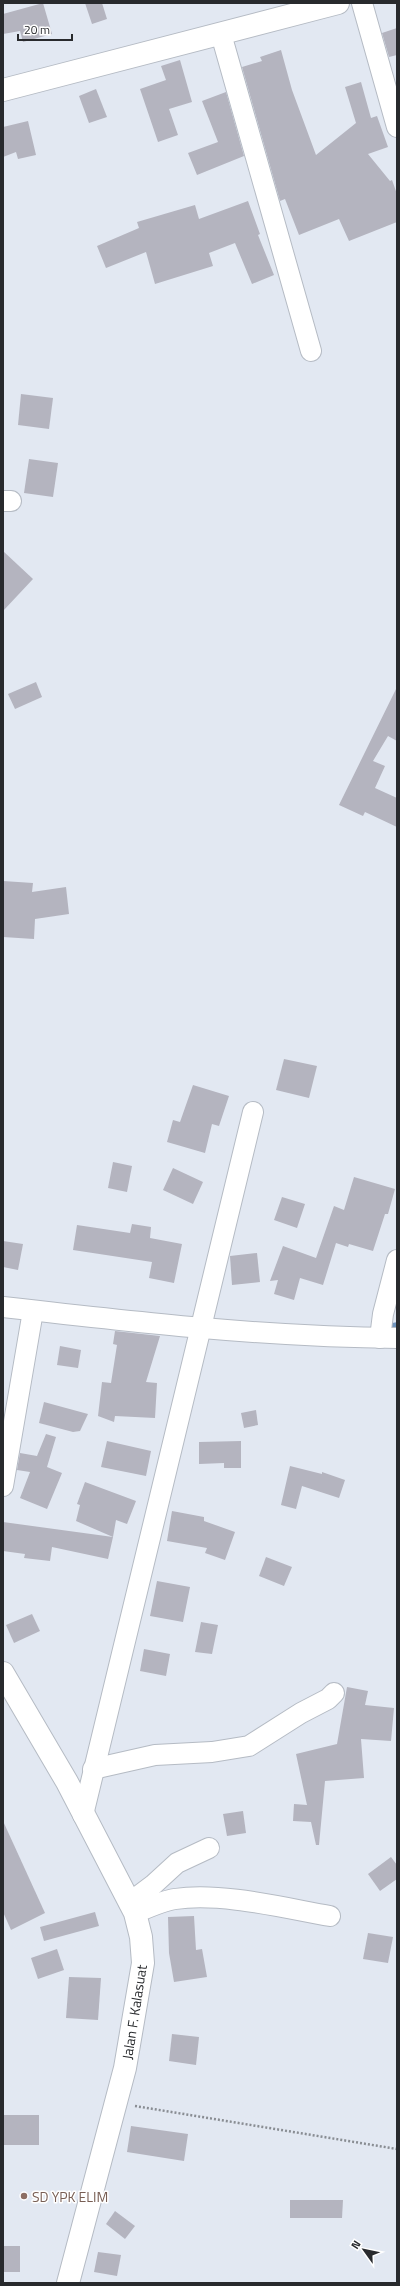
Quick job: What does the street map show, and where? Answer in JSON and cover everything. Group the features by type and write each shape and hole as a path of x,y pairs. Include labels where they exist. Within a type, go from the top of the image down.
{"street":[{"path":"3,90 338,3"},
{"path":"362,3 397,127"},
{"path":"221,34 311,351"},
{"path":"82,1814 253,1112"},
{"path":"3,1307 297,1336 385,1330 397,1260"},
{"path":"3,1486 34,1311"},
{"name":"Jalan F. Kalasuat","path":"4,1675 67,1782 82,1814 132,1908 141,1937 143,1963 125,2068 68,2283"},
{"path":"93,1769 155,1755 212,1752 249,1746 301,1713 328,1699 334,1693"},
{"path":"132,1908 177,1863 209,1848"},
{"path":"132,1908 174,1899 201,1898 230,1900 330,1916"}],"path":[{"path":"116,2103 397,2149"}],"building":[{"path":"43,3 52,34 23,42 20,31 3,34 3,14"},
{"path":"85,3 102,3 107,19 92,24"},
{"path":"397,28 397,55 389,57 382,33"},
{"path":"281,50 292,90 316,155 356,123 345,87 361,82 371,118 377,116 388,147 368,154 390,181 392,180 397,194 397,222 349,241 339,219 299,235 285,199 280,201 242,67 262,61 260,57"},
{"path":"180,60 192,102 169,109 178,135 158,142 140,89 166,80 161,66"},
{"path":"96,89 107,117 89,123 79,96"},
{"path":"226,92 244,156 197,175 188,153 218,142 202,101"},
{"path":"28,121 36,155 18,159 16,152 3,157 3,127"},
{"path":"248,201 260,234 258,235 274,275 252,284 235,243 209,253 213,266 155,284 146,252 106,268 97,246 139,228 137,222 195,205 199,219"},
{"path":"21,394 53,398 49,429 18,425"},
{"path":"29,459 58,463 53,497 24,493"},
{"path":"3,551 33,579 3,611"},
{"path":"36,682 42,697 15,709 8,694"},
{"path":"397,687 397,741 388,736 373,761 385,766 375,788 397,798 397,827 365,812 363,816 339,805"},
{"path":"3,881 33,883 32,892 66,887 69,914 35,919 34,939 3,937"},
{"path":"284,1059 317,1066 309,1098 276,1090"},
{"path":"193,1085 229,1096 219,1126 212,1124 205,1153 167,1142 173,1120 180,1122"},
{"path":"113,1162 132,1166 127,1192 108,1188"},
{"path":"173,1168 203,1182 193,1204 163,1190"},
{"path":"354,1177 395,1189 388,1214 385,1214 373,1251 349,1244 348,1247 336,1243 323,1285 300,1278 294,1300 274,1294 278,1280 270,1281 283,1246 316,1258 334,1206 344,1210"},
{"path":"282,1197 305,1204 297,1228 274,1220"},
{"path":"132,1224 151,1227 150,1238 182,1244 174,1283 149,1278 152,1262 73,1250 77,1225 130,1233"},
{"path":"3,1241 23,1244 18,1270 3,1267"},
{"path":"257,1253 260,1282 232,1285 230,1256"},
{"path":"115,1331 160,1336 146,1382 157,1383 155,1418 115,1416 114,1422 98,1416 102,1382 111,1383 117,1345 113,1344"},
{"path":"60,1346 81,1350 78,1368 57,1365"},
{"path":"44,1402 88,1414 80,1431 73,1432 39,1423"},
{"path":"256,1410 258,1425 244,1428 241,1413"},
{"path":"46,1434 56,1437 47,1467 62,1473 47,1509 20,1498 30,1472 17,1470 20,1453 37,1456"},
{"path":"107,1441 151,1451 146,1476 101,1467"},
{"path":"241,1441 241,1468 224,1468 224,1463 199,1464 199,1442"},
{"path":"290,1466 322,1474 322,1472 345,1480 339,1498 302,1486 296,1509 281,1505"},
{"path":"85,1482 136,1501 127,1524 116,1520 113,1537 76,1521 80,1505 77,1504"},
{"path":"172,1511 204,1517 204,1521 235,1532 225,1560 205,1553 207,1548 167,1541"},
{"path":"3,1522 113,1537 108,1559 52,1547 50,1561 24,1558 25,1554 3,1551"},
{"path":"266,1557 292,1567 284,1586 259,1576"},
{"path":"157,1581 190,1587 183,1622 150,1616"},
{"path":"32,1614 40,1631 14,1643 6,1625"},
{"path":"201,1622 218,1625 212,1654 195,1652"},
{"path":"144,1649 170,1654 166,1676 140,1671"},
{"path":"347,1687 368,1691 365,1705 394,1708 391,1741 361,1739 364,1778 325,1781 319,1845 316,1845 311,1822 293,1821 294,1804 307,1805 296,1754 337,1744"},
{"path":"243,1811 246,1833 227,1836 223,1814"},
{"path":"3,1821 45,1913 11,1930 3,1912"},
{"path":"391,1857 397,1865 397,1879 380,1891 368,1874"},
{"path":"95,1912 99,1926 44,1941 40,1927"},
{"path":"194,1916 196,1950 202,1949 207,1977 174,1982 169,1953 168,1917"},
{"path":"368,1933 393,1937 388,1963 363,1959"},
{"path":"57,1949 64,1970 38,1979 31,1958"},
{"path":"69,1977 101,1978 98,2020 66,2018"},
{"path":"172,2034 199,2037 196,2065 169,2061"},
{"path":"3,2115 39,2115 39,2145 3,2145"},
{"path":"131,2126 188,2134 184,2161 127,2152"},
{"path":"290,2200 343,2200 342,2218 290,2218"},
{"path":"115,2211 135,2226 125,2239 106,2224"},
{"path":"3,2246 20,2246 20,2272 3,2272"},
{"path":"98,2252 121,2255 117,2276 94,2272"}],"waterway":[{"path":"385,1327 397,1325"}],"place":[{"name":"SD YPK ELIM","path":"24,2196"}]}
